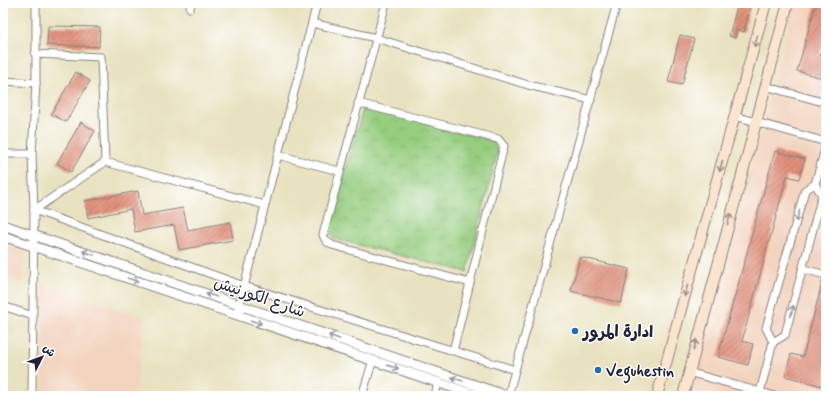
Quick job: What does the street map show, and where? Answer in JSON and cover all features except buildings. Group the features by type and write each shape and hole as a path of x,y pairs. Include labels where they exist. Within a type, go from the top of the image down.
{"main road":[{"path":"657,396 766,3"},
{"path":"683,396 688,372 788,3"}],"street":[{"path":"32,396 32,234 34,210 32,154 36,83 36,3"},
{"path":"236,316 312,23 316,4 307,3"},
{"path":"386,3 323,232 325,239 329,244 470,283"},
{"path":"508,396 617,3"},
{"path":"312,23 376,38 528,85 591,100"},
{"path":"35,54 101,57 105,162"},
{"path":"3,81 36,83"},
{"path":"765,86 826,103"},
{"path":"358,103 498,140 503,143 504,152 453,351"},
{"path":"735,116 826,142"},
{"path":"760,392 773,342 766,328 805,190 815,184 826,146"},
{"path":"3,154 32,154"},
{"path":"278,154 339,171"},
{"path":"34,210 105,162 265,204"},
{"path":"773,342 785,335 803,269 822,195 815,184"},
{"path":"34,210 244,286 515,370"},
{"name":"شارع الكورنيش","path":"3,225 508,396"},
{"name":"شارع الكورنيش","path":"3,236 236,316 478,396"},
{"path":"803,269 826,275"},
{"path":"3,306 33,316"},
{"path":"362,396 372,360"},
{"path":"688,372 774,396"},
{"path":"435,396 438,382"}],"shaded area":[{"path":"795,3 826,3 826,396 689,396"},
{"path":"3,242 26,249 22,282 3,276"},
{"path":"43,283 144,318 135,396 42,396"}],"green space":[{"path":"364,106 492,141 498,151 467,272 334,239 328,229"}],"place":[{"name":"ادارة المرور","path":"575,331"},
{"name":"Veguhestin","path":"598,370"}]}
